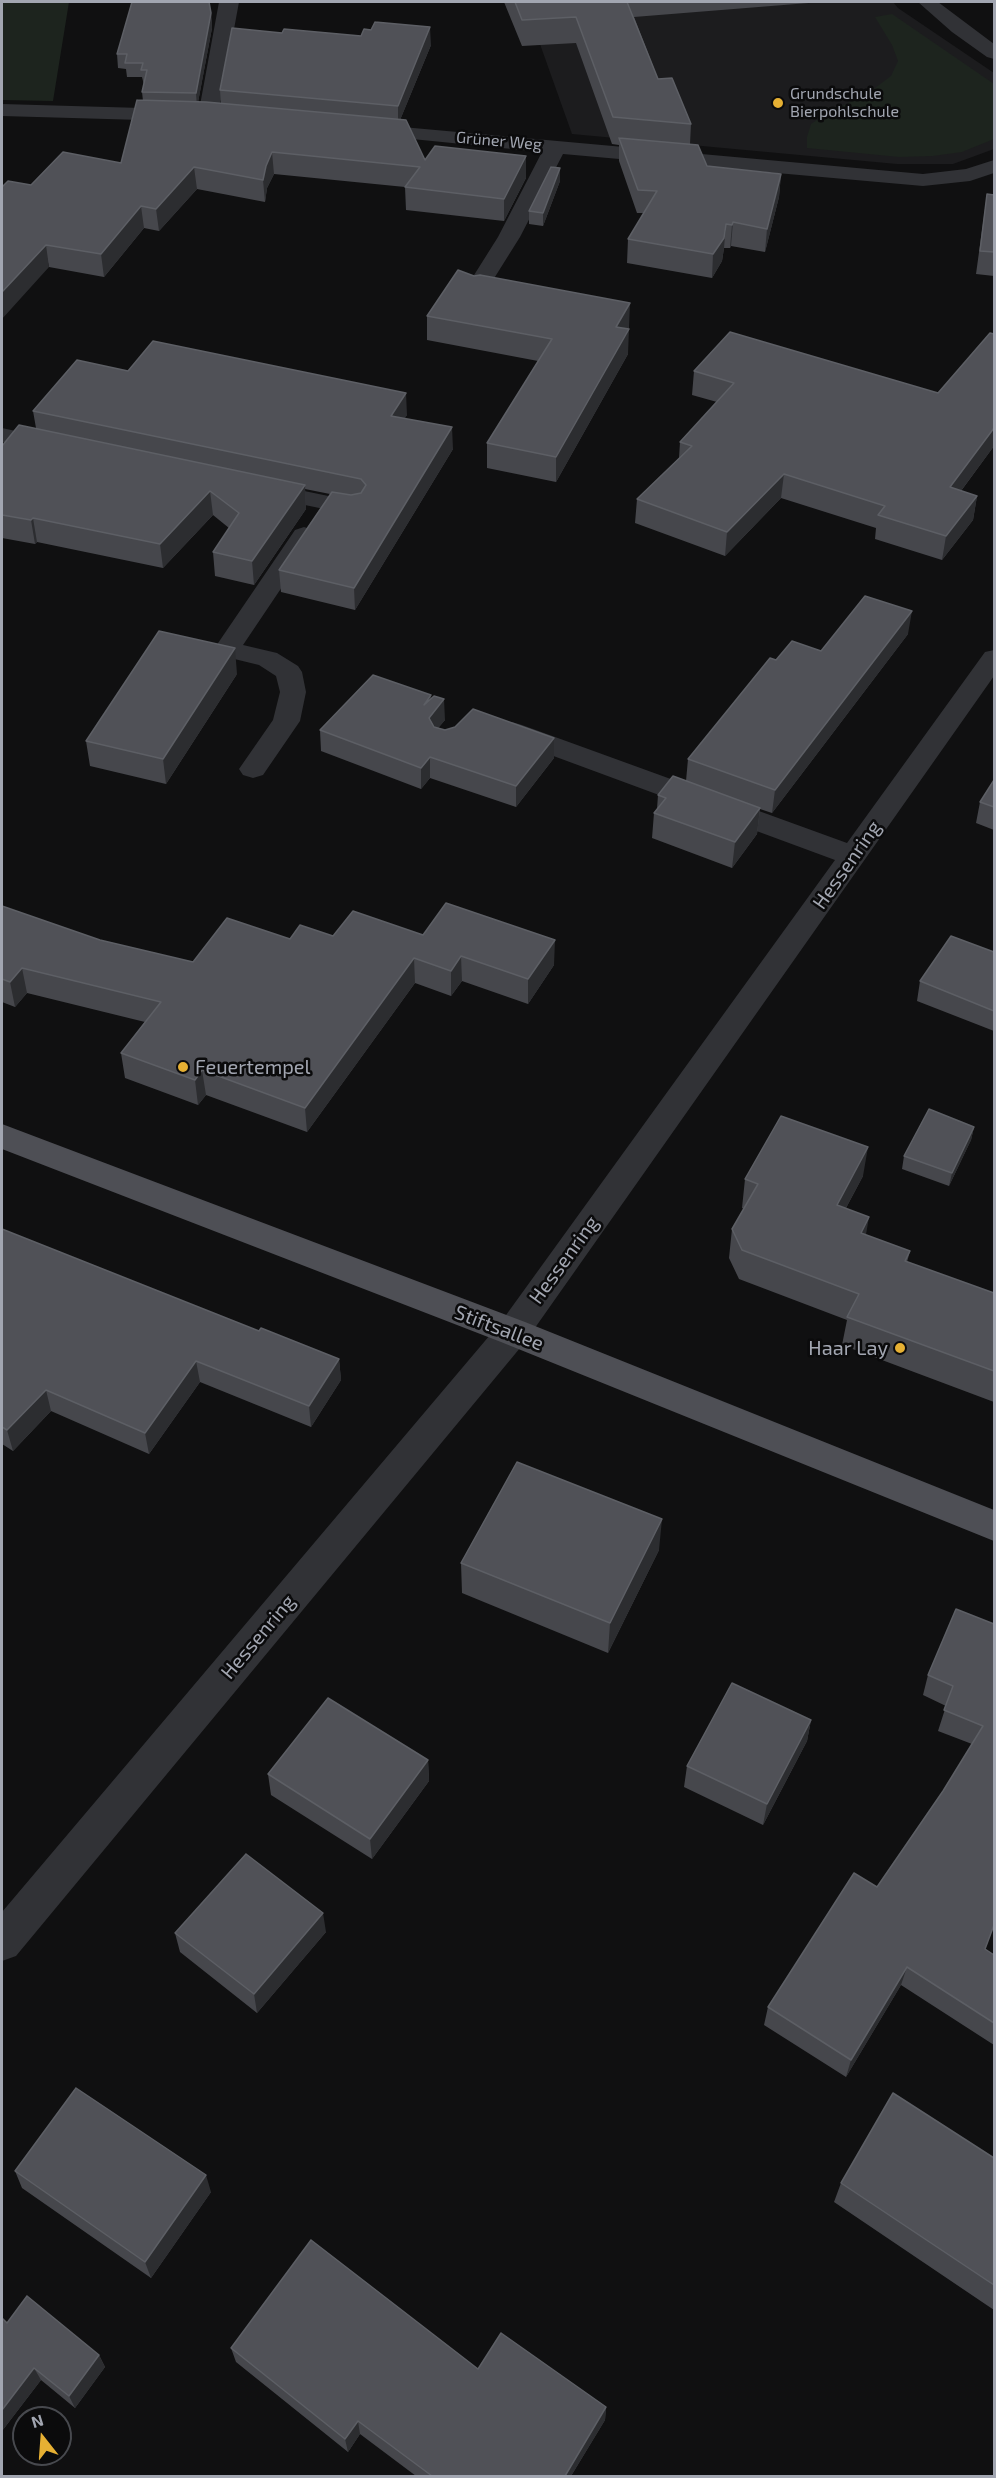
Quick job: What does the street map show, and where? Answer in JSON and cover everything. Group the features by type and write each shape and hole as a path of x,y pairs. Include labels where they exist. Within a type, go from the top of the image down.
{"main road":[{"name":"Stiftsallee","path":"2,1136 513,1332 994,1526"}],"street":[{"path":"208,116 230,2"},
{"path":"927,2 994,53"},
{"path":"2,132 7,110 232,118"},
{"name":"Grüner Weg","path":"350,128 923,180 945,180 970,175 994,166"},
{"path":"475,291 509,237 556,146"},
{"path":"970,175 994,188"},
{"path":"2,435 71,450"},
{"path":"234,483 353,508"},
{"path":"253,769 286,721 293,692 289,672 268,659 227,649 326,502"},
{"name":"Hessenring","path":"2,1942 513,1332 994,658"},
{"path":"490,723 853,856"}],"shaded area":[{"path":"2,2 69,2 53,101 2,100"},
{"name":"Grundschule Bierpohlschule","path":"525,2 893,2 898,8 994,73 994,149 953,164 897,164 572,134"},
{"path":"892,14 994,84 994,139 962,152 933,156 899,157 807,148 807,137 811,124 827,113 867,94 891,76 898,61 892,45 875,17"}],"building":[{"path":"132,2 209,2 211,13 196,93 142,92 147,70 141,70 143,63 125,63 127,54 117,54"},
{"path":"515,2 627,2 658,79 672,78 691,124 613,117 576,17 522,20"},
{"path":"375,22 430,27 398,106 220,90 232,28 282,33 284,29 361,36 364,29 371,30"},
{"path":"137,100 206,102 406,120 425,160 435,146 526,156 504,199 405,187 420,167 272,152 263,180 194,167 156,209 141,206 101,254 46,245 2,292 2,187 8,181 31,185 63,152 121,163"},
{"path":"619,138 698,145 707,166 781,174 767,229 733,222 732,225 726,224 724,238 713,254 628,239 657,191 638,190"},
{"path":"551,167 560,168 543,213 529,211"},
{"path":"987,194 994,195 994,252 980,251"},
{"path":"458,270 474,276 480,275 630,303 616,327 629,329 556,457 487,443 552,339 427,316"},
{"path":"730,332 938,393 990,333 994,334 994,428 950,487 977,496 946,536 878,515 885,506 784,474 727,532 637,499 692,446 680,442 734,383 694,371"},
{"path":"153,341 406,393 391,416 452,427 354,588 279,570 332,492 351,495 361,493 366,485 361,479 33,411 77,360 128,371"},
{"path":"19,425 305,485 252,561 213,552 239,513 210,491 160,544 33,518 31,520 2,515 2,446"},
{"path":"865,596 912,611 775,790 688,759 770,658 776,660 792,641 821,651"},
{"path":"159,631 235,648 163,759 86,741"},
{"path":"373,675 431,695 424,705 434,696 444,699 429,718 434,727 445,730 455,727 473,709 554,738 516,786 430,757 421,768 320,730"},
{"path":"673,776 760,808 735,842 654,813 666,798 658,795"},
{"path":"994,780 994,807 980,802"},
{"path":"446,903 555,940 528,979 461,956 451,971 414,958 305,1108 202,1070 195,1080 121,1053 161,1002 22,968 10,982 2,979 2,906 100,940 193,962 227,918 290,939 300,925 333,936 353,911 423,935"},
{"path":"951,936 994,952 994,1011 920,981"},
{"path":"929,1109 974,1127 952,1173 904,1156"},
{"path":"781,1116 868,1147 837,1205 869,1217 861,1233 910,1251 905,1261 994,1293 994,1371 847,1317 859,1294 742,1250 732,1229 758,1184 745,1179"},
{"path":"2,1229 259,1331 261,1328 339,1359 309,1406 196,1361 145,1433 46,1390 7,1430 2,1427"},
{"path":"517,1462 662,1519 610,1623 461,1563"},
{"path":"956,1609 994,1624 994,1925 985,1949 994,1955 994,2023 907,1967 851,2060 768,2007 854,1873 877,1887 943,1791 983,1726 944,1710 953,1686 928,1675"},
{"path":"732,1683 811,1720 767,1804 687,1766"},
{"path":"328,1698 428,1760 370,1839 268,1774"},
{"path":"246,1854 323,1913 254,1994 175,1933"},
{"path":"76,2088 206,2175 145,2262 15,2171"},
{"path":"893,2093 994,2158 994,2285 841,2183"},
{"path":"311,2240 478,2369 501,2333 606,2407 565,2476 432,2476 358,2421 345,2439 231,2348"},
{"path":"27,2296 99,2355 69,2396 34,2368 2,2410 2,2318 7,2323"}],"place":[{"name":"Grundschule Bierpohlschule","path":"778,103"},
{"name":"Feuertempel","path":"183,1067"},
{"name":"Haar Lay","path":"900,1348"}]}
